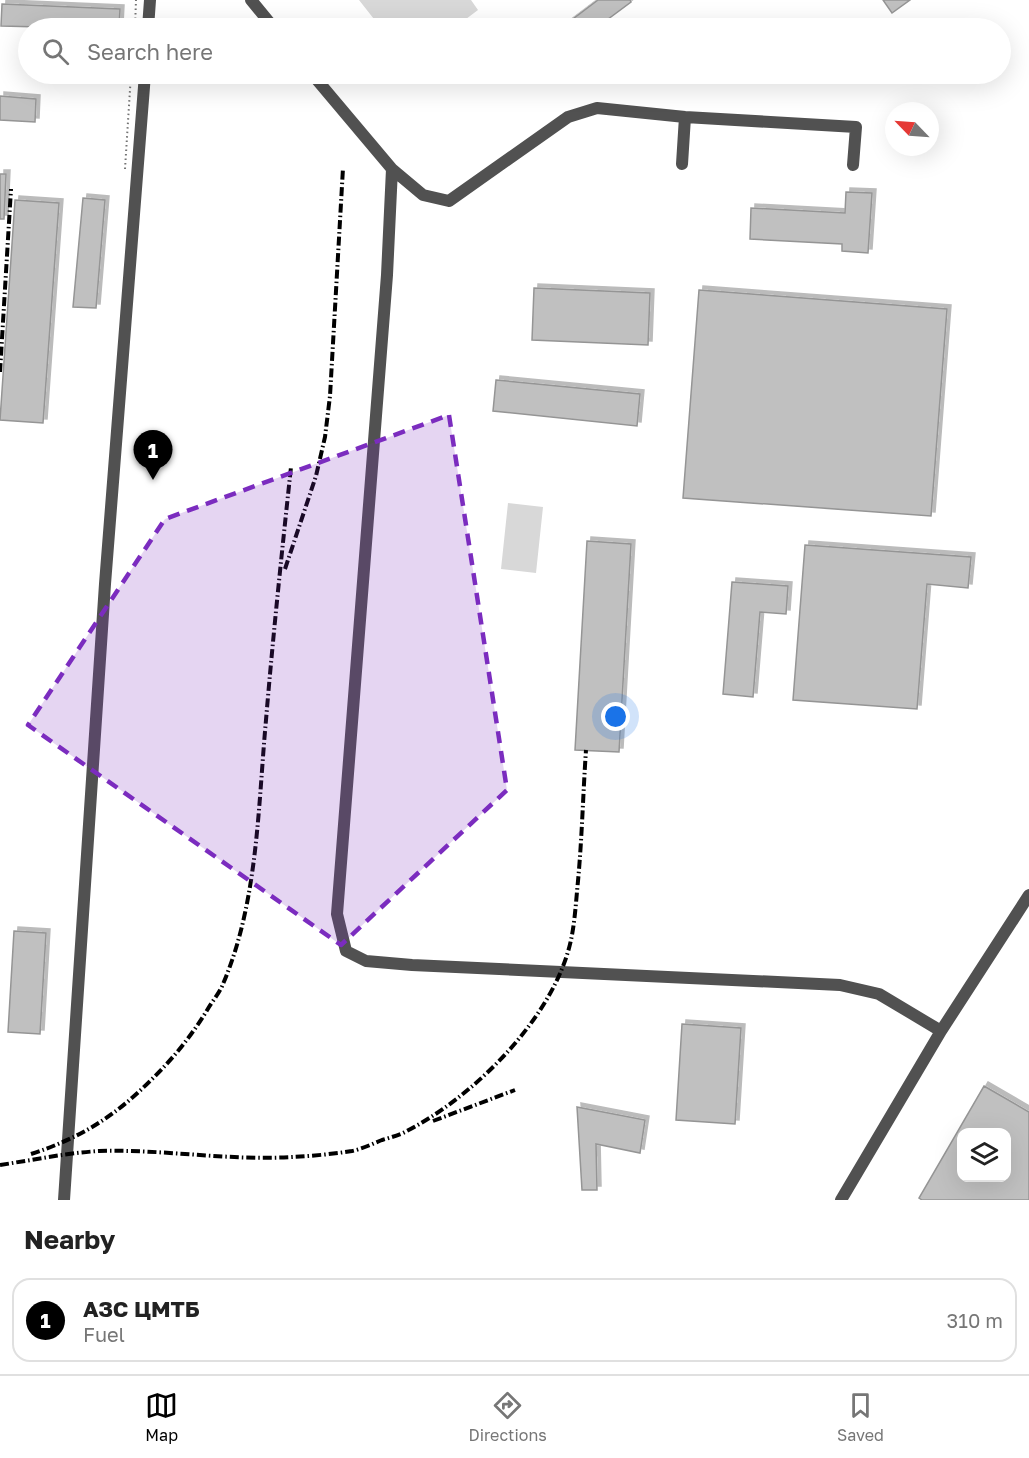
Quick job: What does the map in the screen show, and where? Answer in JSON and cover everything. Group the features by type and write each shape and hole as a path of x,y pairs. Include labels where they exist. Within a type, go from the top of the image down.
{"street":[{"path":"149,18 150,0"},
{"path":"251,0 266,18"},
{"path":"64,1200 105,584 144,84"},
{"path":"320,84 392,169 423,195 449,201 568,117 597,108 685,117 856,127 853,165"},
{"path":"682,164 685,117"},
{"path":"392,169 387,275 337,914 345,951 366,961 412,965 840,985 879,994 941,1031"},
{"path":"841,1200 941,1031 1029,895"}],"path":[{"path":"135,18 136,0"}],"highlighted area":[{"path":"449,415 507,790 341,945 28,725 165,519"}],"shaded area":[{"path":"359,0 471,0 478,10 467,18 373,18"},
{"path":"508,503 543,507 536,573 501,569"}],"building":[{"path":"598,0 630,0 631,2 609,18 574,18"},
{"path":"883,0 910,0 892,13"},
{"path":"2,4 120,9 120,18 18,18 18,26 1,26"},
{"path":"0,96 36,99 35,122 0,120"},
{"path":"0,174 6,174 4,219 0,219"},
{"path":"846,192 872,193 868,253 842,251 842,244 750,239 751,208 845,213"},
{"path":"83,198 105,200 96,308 73,307"},
{"path":"15,200 59,203 43,423 0,420"},
{"path":"534,288 650,293 648,345 532,340"},
{"path":"699,290 947,309 931,516 683,498"},
{"path":"496,380 640,394 637,426 493,411"},
{"path":"587,541 631,544 619,752 575,750"},
{"path":"805,545 971,557 968,588 927,584 917,709 793,700"},
{"path":"732,582 788,586 786,614 760,612 753,697 723,694"},
{"path":"14,931 46,933 40,1034 8,1032"},
{"path":"682,1024 741,1028 735,1124 676,1120"},
{"path":"984,1086 1029,1112 1029,1200 922,1200 919,1198 957,1133 957,1182 1011,1182 1011,1128 960,1128"},
{"path":"577,1107 645,1120 640,1153 596,1144 597,1190 582,1190"}],"railway":[{"path":"285,569 316,476 325,437 330,396 343,168"},
{"path":"0,372 11,189"},
{"path":"31,1154 81,1133 109,1116 137,1094 182,1046 203,1017 219,993 235,953 255,854 291,467"},
{"path":"0,1165 99,1151 269,1158 345,1152 360,1149 403,1133 430,1118 456,1099 507,1053 529,1026 562,969 571,940 574,918 581,849 586,750"},
{"path":"433,1121 515,1090"}],"place":[{"name":"АЗС ЦМТБ","path":"153,480"}]}
